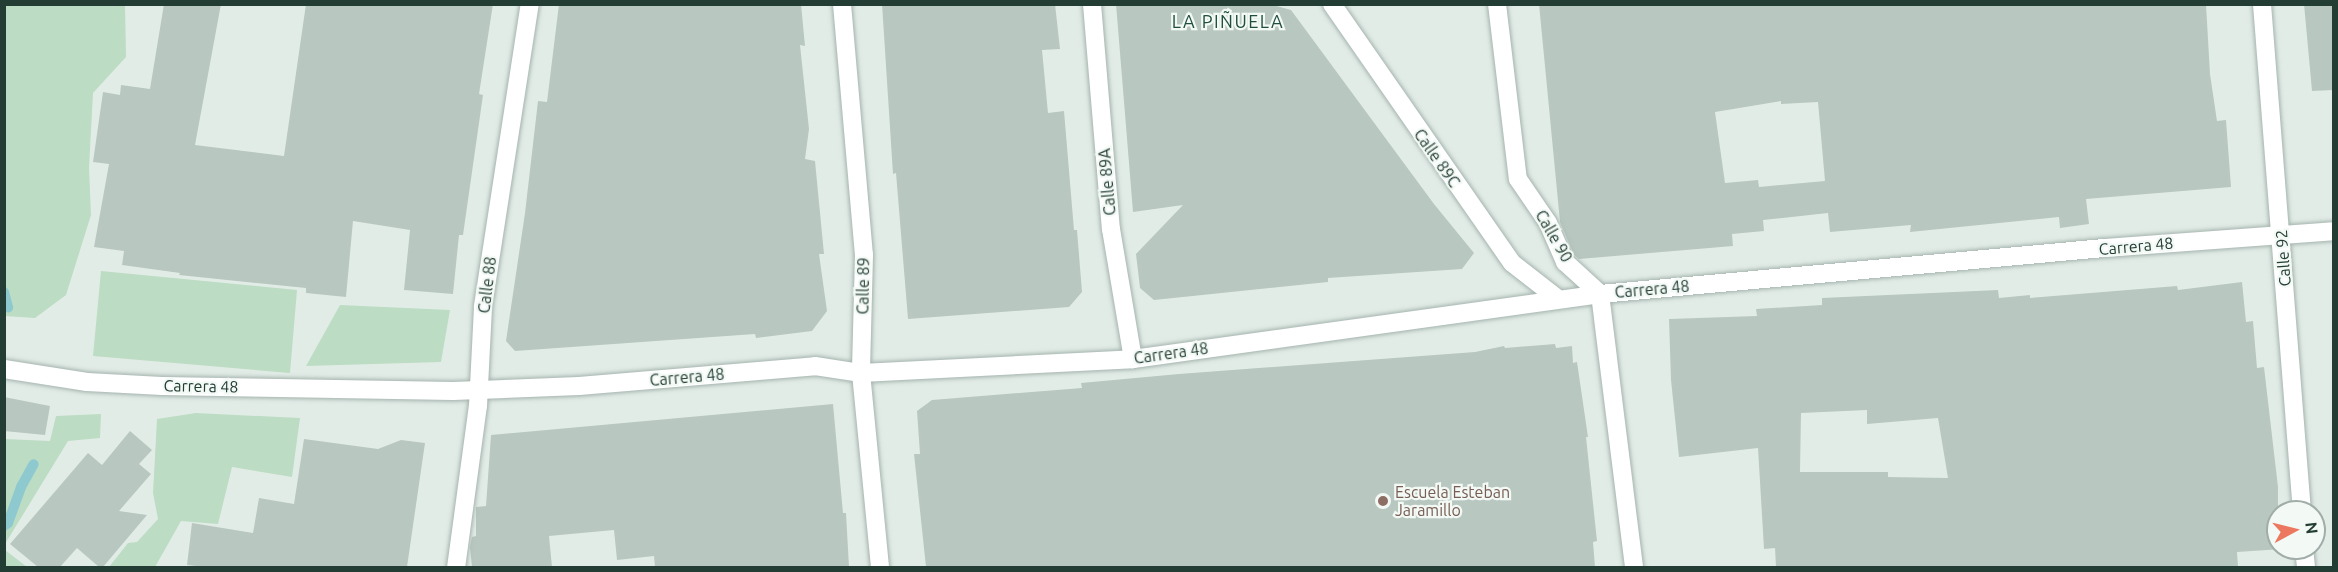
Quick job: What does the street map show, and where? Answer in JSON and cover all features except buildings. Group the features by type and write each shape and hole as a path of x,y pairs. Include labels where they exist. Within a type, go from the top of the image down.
{"street":[{"name":"Calle 88","path":"456,567 480,389 483,306 530,4"},
{"name":"Calle 89","path":"842,4 864,255 861,373 880,567"},
{"name":"Calle 89A","path":"1092,4 1111,229 1133,359"},
{"name":"Calle 89C","path":"1332,4 1512,263 1557,298"},
{"name":"Calle 90","path":"1497,4 1518,179 1548,223 1565,262 1600,294"},
{"name":"Calle 92","path":"2262,4 2301,500"},
{"name":"Carrera 48","path":"4,369 87,382 162,386 480,389 579,386 815,366 861,373 1133,359 1557,298 2334,231"},
{"path":"1600,294 1634,567"}],"green space":[{"path":"4,5 125,5 126,57 93,93 89,168 91,215 66,295 35,318 5,316"},
{"path":"101,271 297,290 290,373 93,356"},
{"path":"340,305 450,310 441,362 306,366"},
{"path":"196,413 300,418 292,477 232,467 218,524 181,521 155,567 109,567 128,543 137,542 158,519 153,493 157,419"},
{"path":"101,414 100,438 68,441 5,544 5,439 50,441 56,416"},
{"path":"5,550 27,567 5,567"}],"waterway":[{"path":"4,292 8,307"},
{"path":"4,526 8,523 21,487 34,464"}],"place":[{"name":"Escuela Esteban Jaramillo","path":"1383,501"}],"district":[{"name":"LA PIÑUELA","path":"1228,21"}]}
